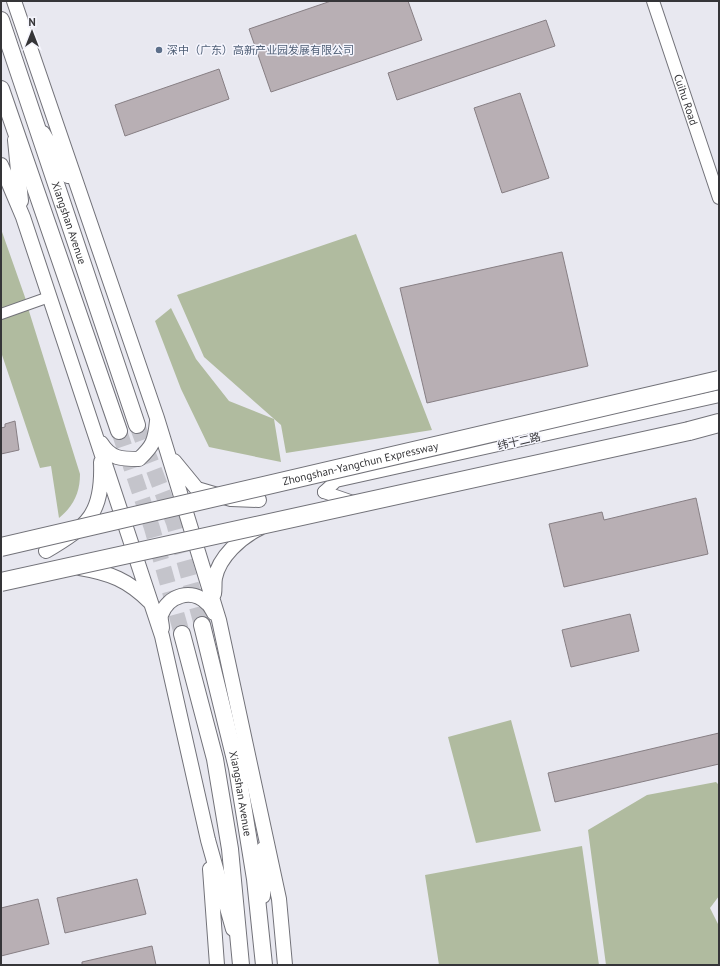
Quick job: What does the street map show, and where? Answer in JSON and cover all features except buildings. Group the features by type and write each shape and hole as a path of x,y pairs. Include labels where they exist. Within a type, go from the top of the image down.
{"highway":[{"name":"Xiangshan Avenue","path":"1,20 137,425"},
{"name":"Xiangshan Avenue","path":"1,89 119,431"},
{"name":"Zhongshan-Yangchun Expressway","path":"1,547 719,380"},
{"path":"1,582 719,424"},
{"name":"Xiangshan Avenue","path":"202,625 237,768 256,879 264,959"},
{"name":"Xiangshan Avenue","path":"182,634 215,759 230,849 241,960"}],"main road":[{"path":"14,1 158,418 219,620 279,899 285,965"},
{"path":"34,118 83,200"},
{"path":"13,124 23,218"},
{"path":"1,165 23,218 162,636 208,840 241,960"},
{"path":"99,444 106,452 122,460 139,460 151,447 156,436 158,418"},
{"path":"46,551 72,535 90,517 97,507 101,489 99,444"},
{"path":"168,452 183,474 197,489 231,499 259,500"},
{"path":"214,604 215,578 222,562 237,543 247,535 278,520"},
{"path":"80,568 103,572 135,587 152,605"},
{"path":"162,636 161,616 169,602 181,594 191,594 207,603 219,620"},
{"path":"263,822 264,959"},
{"path":"208,840 217,965"}],"street":[{"name":"Cuihu Road","path":"653,1 719,198"},
{"path":"1,314 49,297"},
{"path":"714,397 719,389"},
{"name":"纬十二路","path":"714,397 336,481 324,492 353,502 719,419"}],"green space":[{"path":"1,229 26,300 1,308"},
{"path":"356,234 432,430 286,453 281,425 204,357 177,295"},
{"path":"28,308 80,474 79,487 75,498 69,509 59,518 51,466 40,468 1,352 1,319"},
{"path":"171,308 196,359 229,401 274,419 281,462 209,447 181,389 155,321"},
{"path":"511,720 541,831 476,843 448,737"},
{"path":"716,782 719,785 719,896 710,908 719,926 719,965 606,965 588,830 647,795"},
{"path":"582,846 599,965 439,965 425,875"}],"tunnel":[{"path":"137,425 174,523 202,625"},
{"path":"119,431 152,528 182,634"}],"place":[{"name":"深中（广东）高新产业园发展有限公司","path":"159,50"}]}
